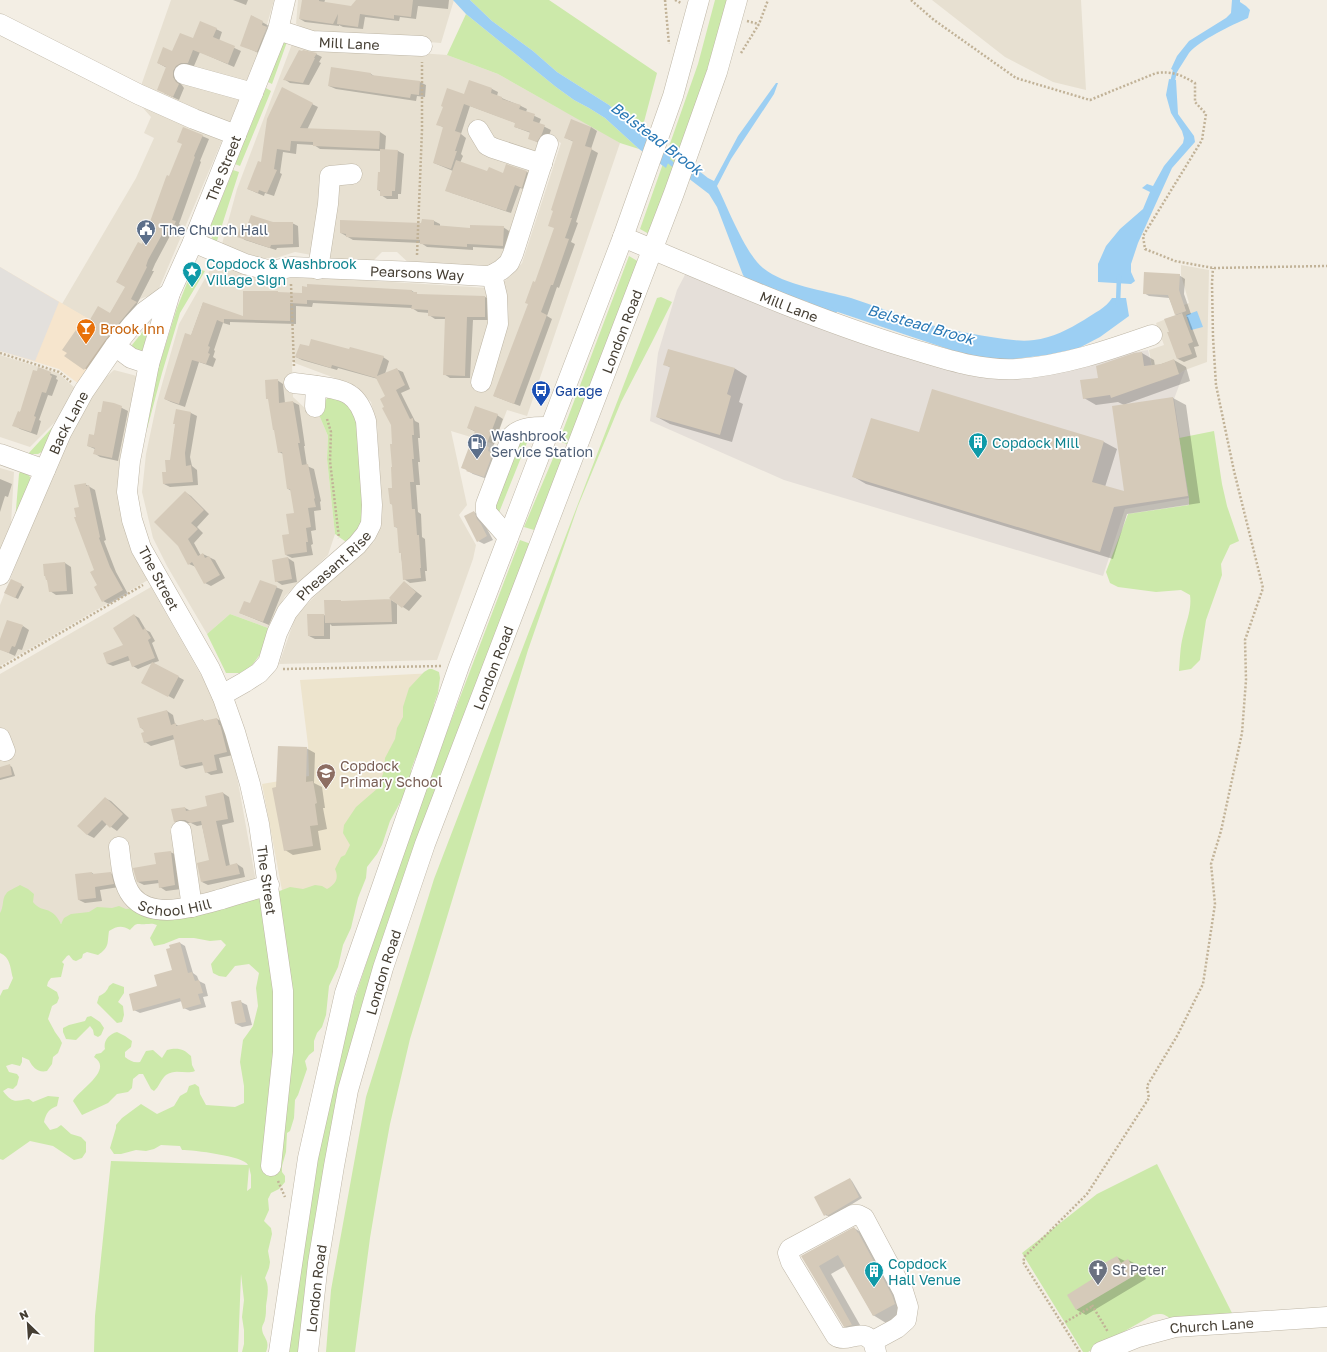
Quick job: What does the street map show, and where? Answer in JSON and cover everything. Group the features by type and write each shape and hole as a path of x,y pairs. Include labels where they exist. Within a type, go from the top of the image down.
{"street":[{"name":"The Street","path":"271,1166 283,1052 283,991 269,885 259,824 250,784 235,732 222,695 210,670 141,548 128,505 127,492 130,461 149,364 170,293 193,242 278,30 285,0"},
{"name":"London Road","path":"308,1352 318,1263 348,1090 383,968 425,844 674,193 717,72 737,0"},
{"name":"London Road","path":"280,1352 308,1158 345,993 460,666 660,134 673,96 691,2"},
{"path":"0,24 144,97 194,119 236,135"},
{"name":"Mill Lane","path":"278,30 312,41 422,46"},
{"path":"184,74 210,73 253,93"},
{"path":"478,130 490,154 542,164"},
{"path":"481,382 498,324 497,296 492,275 506,266 513,254 548,144"},
{"path":"318,268 328,204 330,176 352,174"},
{"name":"Mill Lane","path":"622,237 733,284 860,333 961,364 976,367 1016,369 1032,368 1095,354 1152,335"},
{"name":"Pearsons Way","path":"193,242 245,264 270,270 291,267 318,268 390,264 416,272 480,276 492,275"},
{"name":"Back Lane","path":"0,575 68,418 84,391 115,346 144,312 170,293"},
{"path":"115,346 131,358 149,364"},
{"name":"Pheasant Rise","path":"268,663 277,633 288,612 304,591 357,545 366,534 371,524 372,505 366,422 362,410 357,401 349,394 339,390 316,397 294,383"},
{"path":"508,538 486,512 488,497 512,436 516,432 527,428 550,427"},
{"path":"0,454 45,470"},
{"path":"222,695 245,682 259,672 268,663"},
{"path":"182,831 192,907"},
{"name":"School Hill","path":"119,847 125,881 132,896 136,901 152,908 162,910 192,907 269,885"},
{"path":"853,1215 858,1215 864,1218 903,1291 908,1307 906,1320 874,1347 865,1336 843,1338 836,1336 791,1262 788,1253 790,1249 853,1215"},
{"name":"Church Lane","path":"1109,1348 1150,1333 1175,1327 1327,1317"}],"path":[{"path":"675,0 691,2"},
{"path":"911,0 934,20 1016,78 1090,100 1156,73 1168,71 1180,75 1195,83 1195,102 1206,114 1202,140 1142,236 1145,249 1174,261 1213,268 1327,266"},
{"path":"416,272 422,130 422,46"},
{"path":"291,267 294,383"},
{"path":"1080,1352 1023,1262 1025,1256 1087,1194 1104,1169 1149,1098 1148,1086 1177,1036 1203,984 1215,904 1211,864 1221,831 1242,733 1246,680 1245,640 1263,588 1234,471 1216,385 1213,337 1213,268"},
{"path":"0,353 59,372 84,391"},
{"path":"316,397 326,416 331,432 330,461 338,538 349,551"},
{"path":"0,668 68,630 157,577"},
{"path":"268,663 278,669 460,666"},
{"path":"1062,1324 1093,1306 1109,1348"}],"shaded area":[{"path":"171,0 274,0 258,56 157,293 140,299 118,336 62,304 136,178 154,138 144,133 151,117 136,100"},
{"path":"298,0 454,0 441,43 314,33 296,24"},
{"path":"932,0 1081,0 1086,90 1053,82 1005,57"},
{"path":"292,44 447,55 498,74 560,109 591,123 620,143 527,416 507,410 494,444 451,431 467,505 459,515 476,545 473,559 437,660 279,664 296,615 374,542 382,512 377,425 371,402 356,386 292,362 293,397 307,410 317,410 328,436 327,459 335,534 328,555 285,596 268,628 230,614 207,634 167,566 153,538 142,492 146,454 157,402 179,324 215,261 296,276 488,288 506,280 522,263 561,143 552,138 505,260 488,270 412,266 397,252 382,252 370,264 342,264 333,259 295,252 276,258 259,258 222,244 237,189"},
{"path":"1181,265 1209,270 1207,362 1158,382 1152,367 1149,350 1164,345 1156,323 1186,311 1184,305 1189,303 1181,275"},
{"path":"0,267 118,336 79,384 59,369 0,351"},
{"path":"0,267 59,302 35,361 0,351"},
{"path":"687,271 846,336 1025,370 1148,350 1152,367 1158,382 1179,374 1185,370 1174,399 1189,498 1125,509 1103,576 784,480 650,421 658,353 677,290"},
{"path":"0,355 58,373 75,388 57,420 30,447 0,437"},
{"path":"114,370 137,376 118,473 127,538 148,580 0,666 0,605 55,465 94,388"},
{"path":"0,468 14,472 11,524 0,552"},
{"path":"151,587 223,714 238,782 256,882 127,920 0,926 0,674"},
{"name":"Copdock Primary School","path":"434,673 351,879 287,917 262,784 309,776 308,745 300,680"}],"green space":[{"path":"470,0 549,0 657,73 641,133 609,105 557,72 533,51 492,21"},
{"path":"715,0 728,0 709,72 649,234 640,229 698,64"},
{"path":"466,14 556,87 574,100 605,118 639,149 620,143 498,74 447,55"},
{"path":"283,41 287,42 272,84 268,82"},
{"path":"266,88 271,91 240,166 235,164"},
{"path":"233,170 239,172 216,244 212,238 210,227"},
{"path":"629,256 639,262 569,445 559,441"},
{"path":"193,268 205,271 180,313 147,429 145,430 158,369 177,308"},
{"path":"661,297 672,302 621,402 578,506 528,650 410,1039 390,1124 379,1184 370,1238 355,1352 326,1352 331,1290 366,1097 434,879 657,298"},
{"path":"148,325 153,326 143,352 134,350 132,345"},
{"path":"329,396 345,399 357,413 366,513 359,530 349,544 335,534 327,459 328,436 317,410"},
{"path":"59,420 47,449 38,454 28,454"},
{"path":"1214,431 1227,506 1239,541 1230,545 1221,564 1222,575 1206,620 1200,660 1191,669 1179,671 1181,645 1189,611 1190,595 1181,590 1156,592 1118,587 1110,583 1106,572 1128,514 1189,505 1179,438"},
{"path":"528,440 498,515 493,507 520,441"},
{"path":"554,456 562,460 534,530 524,527"},
{"path":"22,467 30,477 30,489 15,521 19,474"},
{"path":"520,540 531,544 352,1043 300,1352 289,1352 316,1165 342,1038 412,823"},
{"path":"230,614 268,628 264,649 250,668 240,673 226,673 207,634"},
{"path":"432,669 439,672 440,678 438,693 434,704 433,716 411,770 413,775 408,788 390,821 382,845 367,867 366,878 358,898 351,928 343,945 338,967 329,986 326,1015 322,1027 317,1033 314,1041 314,1051 305,1061 307,1069 295,1100 294,1118 290,1131 287,1133 286,1152 282,1166 285,1182 279,1189 271,1193 268,1199 269,1210 264,1221 271,1228 272,1234 268,1251 270,1262 265,1278 267,1281 268,1292 266,1316 262,1326 262,1331 267,1341 266,1352 242,1352 244,1344 242,1317 244,1300 241,1274 238,1352 94,1352 95,1316 111,1161 248,1165 238,1159 228,1156 207,1152 182,1150 180,1146 161,1145 146,1151 136,1150 121,1154 114,1154 110,1148 116,1125 122,1118 141,1104 157,1114 174,1106 180,1096 187,1092 189,1086 195,1084 199,1087 200,1094 206,1105 235,1107 244,1103 244,1086 240,1062 243,1040 253,1026 258,1006 256,988 259,973 249,964 235,966 226,977 219,976 213,973 211,964 226,945 221,940 210,941 194,938 179,938 154,946 150,938 157,925 152,924 137,924 130,930 124,927 112,929 109,931 106,947 98,955 87,952 83,954 82,958 76,961 69,955 67,956 62,962 64,964 61,977 51,978 47,986 57,992 59,998 57,1003 52,1006 48,1019 62,1043 58,1053 53,1057 52,1064 47,1071 36,1069 29,1060 22,1057 20,1066 12,1064 6,1066 9,1072 17,1074 19,1077 17,1085 13,1089 8,1088 3,1091 14,1101 29,1099 33,1102 48,1096 59,1097 57,1106 48,1112 44,1122 50,1130 61,1125 71,1134 81,1137 86,1142 86,1152 82,1158 74,1160 53,1146 30,1141 3,1160 0,1159 0,996 3,990 8,989 13,978 8,960 0,953 0,913 3,900 8,891 20,885 34,894 33,902 36,906 50,911 61,924 64,918 71,914 89,912 97,907 112,908 119,906 126,909 277,892 290,887 303,889 315,885 322,886 327,889 333,885 336,880 337,875 335,869 341,857 345,855 350,845 343,833 344,825 356,807 378,788 384,771 385,758 395,739 397,728 403,717 403,707 409,688 424,672","holes":["249,1167 251,1175 251,1188 247,1191"]},
{"path":"113,983 124,987 124,993 118,1002 123,1006 124,1015 122,1022 117,1023 97,1003 99,996"},
{"path":"91,1016 100,1022 104,1028 101,1035 98,1037 94,1035 90,1026 76,1040 66,1039 63,1028 85,1021 87,1017"},
{"path":"117,1032 132,1041 131,1047 125,1052 125,1057 130,1061 140,1062 146,1051 153,1050 162,1058 167,1050 178,1049 183,1050 191,1056 192,1065 195,1071 170,1073 164,1077 154,1091 151,1089 143,1074 139,1074 133,1079 132,1088 128,1092 117,1094 108,1103 82,1115 73,1101 98,1074 100,1068 99,1062 94,1057 96,1054 101,1053 105,1049 105,1043 109,1036"},
{"path":"1157,1164 1234,1317 1171,1320 1163,1314 1153,1315 1088,1352 1083,1352 1022,1253 1097,1194"}],"water":[{"path":"453,0 470,0 492,21 533,51 557,72 609,105 641,133 671,156 666,168 639,149 605,118 574,100 556,87 466,14"},
{"path":"1232,0 1240,0 1240,2 1250,10 1248,18 1217,33 1194,48 1177,72 1171,69 1177,56 1189,41 1226,18 1231,13"},
{"path":"1169,79 1176,80 1178,114 1194,136 1195,142 1172,168 1138,243 1131,264 1131,272 1135,281 1131,284 1098,282 1098,264 1106,246 1120,229 1143,209 1150,192 1142,188 1147,184 1153,186 1164,166 1183,143 1184,138 1182,131 1171,113 1166,95"},
{"path":"776,83 778,83 774,94 731,159 717,186 743,241 756,261 772,274 805,287 851,298 923,323 962,332 1012,340 1034,340 1060,333 1100,310 1112,298 1126,298 1129,316 1100,337 1079,348 1047,355 992,360 963,354 802,300 765,293 751,285 743,275 717,207 709,194 675,168 680,156 714,181 738,136"},
{"path":"1197,311 1203,327 1191,330 1186,315"}],"building":[{"path":"302,0 319,0 351,6 356,0 413,0 411,17 394,15 394,19 360,14 358,27 337,24 338,14 333,24 299,19"},
{"path":"251,15 263,21 262,25 267,27 257,52 240,46"},
{"path":"200,21 217,28 213,37 235,46 228,64 193,50 188,63 181,63 176,66 173,71 173,77 179,84 173,97 157,90 166,67 157,63 163,47 172,51 180,33 193,38"},
{"path":"299,50 317,53 303,83 283,80"},
{"path":"331,67 371,73 371,75 420,81 419,95 411,94 410,98 328,86"},
{"path":"469,80 492,88 491,93 502,97 502,99 521,105 519,109 535,114 533,121 545,125 537,142 528,139 530,132 514,127 515,123 464,104 455,131 461,133 451,169 433,163 443,127 436,125 443,107 441,106 447,88 464,94"},
{"path":"282,87 313,103 300,128 380,131 379,149 313,146 313,142 291,141 290,151 277,149 274,169 277,170 267,193 259,190 258,193 247,189 258,161 261,162 267,119"},
{"path":"571,119 591,127 585,146 592,148 570,218 572,218 565,238 569,239 553,285 551,285 541,312 547,315 514,404 493,396 528,304 525,303 533,281 535,282 554,228 548,226 553,211 551,210 573,141 564,138"},
{"path":"183,127 203,135 194,156 195,157 172,220 176,221 171,233 164,231 148,260 147,267 131,299 137,302 106,339 84,370 64,356 67,353 62,350 78,327 79,328 84,321 88,323 98,306 110,313 125,287 116,282 138,242 142,244 166,177 167,175 169,176 182,144 177,142"},
{"path":"380,149 398,150 395,191 392,191 392,196 380,196 380,190 377,190 378,172 380,172"},
{"path":"456,160 487,171 489,167 503,173 506,164 527,171 522,188 515,185 506,211 445,191"},
{"path":"251,215 273,222 293,222 293,244 271,245 270,248 237,237 241,224 247,226"},
{"path":"422,219 434,220 434,225 470,228 470,225 504,226 503,246 467,244 467,247 420,244 420,240 346,237 346,234 340,233 340,220 421,223"},
{"path":"1144,272 1180,274 1179,290 1186,311 1175,315 1168,295 1143,294"},
{"path":"307,284 412,290 412,292 417,292 417,294 485,296 485,317 467,317 465,376 443,375 445,317 428,316 428,310 411,309 412,305 307,300 307,304 290,303 290,321 224,319 224,323 217,320 208,346 210,347 208,353 210,354 206,364 192,360 179,404 164,399 185,333 191,335 203,302 243,316 243,291 302,293 302,286 307,287"},
{"path":"1182,313 1193,342 1188,344 1192,354 1177,359 1164,319"},
{"path":"311,339 384,356 377,376 397,368 405,385 396,390 410,419 413,418 414,435 412,435 414,459 412,459 414,482 410,482 412,509 415,509 417,535 419,535 421,578 403,580 397,527 394,527 392,504 390,504 388,488 392,488 390,444 392,444 391,425 382,408 384,407 380,399 385,396 376,378 332,365 331,368 295,357 300,344 309,346"},
{"path":"668,349 735,368 727,394 731,396 720,435 656,417 670,367 663,365"},
{"path":"1142,352 1144,366 1161,364 1174,359 1179,374 1111,398 1110,395 1083,399 1080,380 1098,378 1096,366 1134,353"},
{"path":"38,367 51,372 50,375 52,376 46,393 42,392 34,416 36,417 31,432 12,426 18,411 20,412 33,370 37,371"},
{"path":"278,379 279,403 293,401 302,465 308,464 316,507 308,508 311,527 306,528 308,542 306,542 307,552 285,555 282,535 289,534 286,514 294,513 290,489 287,489 282,452 278,453 268,399 266,399 265,380"},
{"name":"Copdock Mill","path":"932,389 1104,441 1092,482 1124,491 1112,406 1173,397 1188,496 1114,507 1100,552 852,477 871,418 919,432"},
{"path":"103,401 122,406 112,458 93,454 95,448 87,446 89,434 94,435 98,412 101,412"},
{"path":"475,406 498,414 486,446 489,447 488,451 493,453 484,477 461,468 475,431 467,428"},
{"path":"176,409 191,412 185,453 186,466 191,465 193,482 163,484 162,472 166,472 165,460 170,460 175,424 173,424"},
{"path":"86,483 86,486 89,485 99,538 110,567 123,590 102,602 94,587 97,585 90,572 94,570 74,517 76,517 74,508 79,507 74,485"},
{"path":"185,491 204,510 191,523 198,529 188,539 198,556 203,553 205,558 209,556 220,575 204,584 192,562 188,565 178,546 154,522"},
{"path":"474,511 487,536 477,542 464,516"},
{"path":"288,557 292,579 275,582 272,560"},
{"path":"65,562 67,591 49,592 47,580 44,576 43,564"},
{"path":"11,579 22,584 15,598 4,593"},
{"path":"260,580 277,586 263,622 239,613 244,601 250,603"},
{"path":"404,581 416,592 402,608 389,598"},
{"path":"391,599 392,622 325,623 324,600 341,601"},
{"path":"134,614 143,630 145,628 151,638 148,640 155,658 132,667 128,656 107,664 103,653 123,645 113,628"},
{"path":"307,614 324,614 324,636 308,636"},
{"path":"7,620 23,625 15,647 12,646 9,653 0,650 0,639"},
{"path":"152,662 179,676 168,697 141,683"},
{"path":"167,710 171,725 176,723 176,726 203,719 203,721 217,718 227,752 214,755 217,770 205,773 202,762 180,766 173,735 144,743 141,733 144,732 142,728 140,728 137,718"},
{"path":"278,746 307,747 306,782 313,781 317,803 315,804 318,825 310,826 313,846 284,851 272,788 276,787"},
{"path":"10,764 12,775 0,778 0,767"},
{"path":"223,792 228,819 216,821 226,866 237,863 240,874 201,882 197,863 209,860 201,821 190,823 185,820 180,820 174,822 171,809 185,807 186,811 207,806 205,796"},
{"path":"105,797 123,814 110,828 102,820 87,835 77,826"},
{"path":"171,851 175,885 159,888 158,880 137,882 133,868 156,864 154,853"},
{"path":"92,872 92,874 111,872 114,884 95,887 96,898 78,900 75,874"},
{"path":"180,942 188,973 192,972 195,981 199,980 203,993 198,994 201,1004 183,1009 180,998 133,1011 129,994 157,986 154,975 172,970 166,949 170,948 169,945"},
{"path":"241,1000 246,1022 235,1024 231,1002"},
{"path":"850,1178 859,1197 827,1216 827,1214 824,1216 814,1197"},
{"name":"Copdock Hall Venue","path":"854,1227 892,1295 895,1304 873,1316 838,1255 819,1266 852,1325 844,1327 801,1256"},
{"name":"St Peter","path":"1117,1256 1121,1263 1128,1259 1137,1274 1076,1310 1067,1295 1094,1278 1090,1271"}],"waterway":[{"name":"Belstead Brook","path":"1172,84 1176,66"},
{"name":"Belstead Brook","path":"664,157 677,168"},
{"name":"Belstead Brook","path":"1118,304 1119,277"},
{"name":"Belstead Brook","path":"810,304 835,311"}],"place":[{"name":"The Church Hall","path":"146,246"},
{"name":"Copdock & Washbrook Village Sign","path":"192,288"},
{"name":"Brook Inn","path":"86,345"},
{"name":"Garage","path":"541,407"},
{"name":"Copdock Mill","path":"978,459"},
{"name":"Washbrook Service Station","path":"477,460"},
{"name":"Copdock Primary School","path":"326,790"},
{"name":"St Peter","path":"1098,1286"},
{"name":"Copdock Hall Venue","path":"874,1288"}]}
